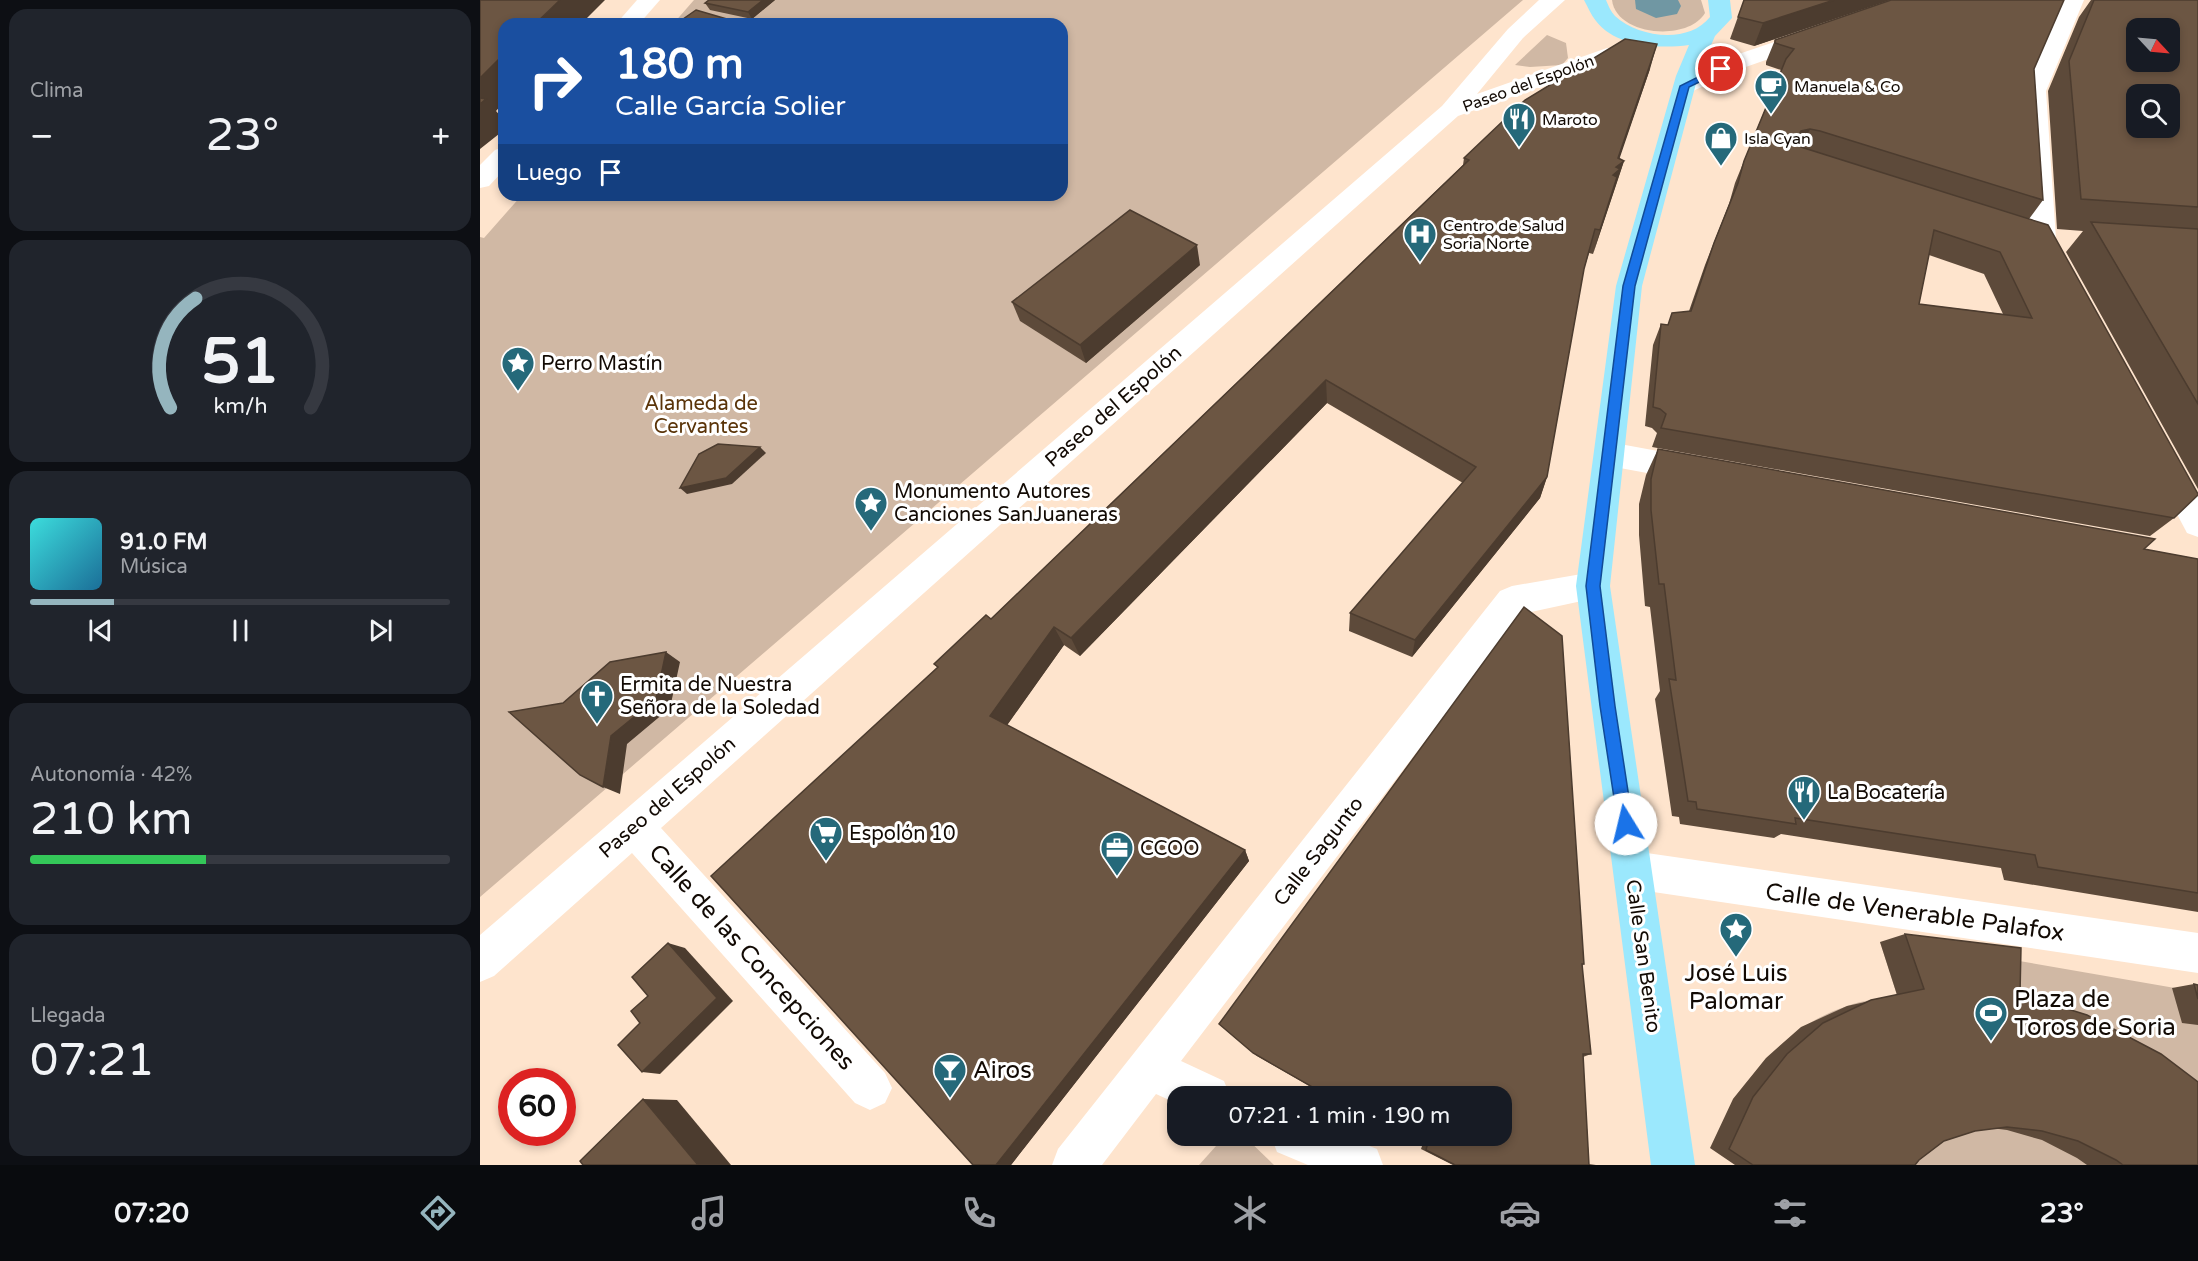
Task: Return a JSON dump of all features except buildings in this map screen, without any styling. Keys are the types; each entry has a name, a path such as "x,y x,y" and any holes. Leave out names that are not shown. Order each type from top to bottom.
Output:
{"main road":[{"path":"1595,0 1598,12 1610,25 1629,34 1653,40 1681,41 1705,34"},
{"name":"Calle San Benito","path":"1673,1165 1593,586 1629,286 1686,81 1705,34 1719,24 1722,8 1719,0"},
{"path":"1653,40 1686,81"}],"street":[{"path":"632,18 649,0"},
{"path":"2071,290 2044,237 2034,90 2073,0"},
{"name":"Paseo del Espolón","path":"480,962 1450,111 1520,26 1549,1"},
{"path":"1686,81 1830,30"},
{"name":"Paseo del Espolón","path":"1450,111 1607,56"},
{"path":"480,180 498,161"},
{"path":"2154,443 2198,524"},
{"path":"1609,454 1729,476"},
{"name":"Calle Sagunto","path":"1074,1165 1512,601 1593,586"},
{"name":"Calle de las Concepciones","path":"633,826 870,1088"},
{"name":"Calle de Venerable Palafox","path":"1633,870 2198,953"},
{"path":"1149,1069 1187,1086"},
{"path":"1316,1146 1361,1165"}],"green space":[{"name":"Alameda de Cervantes","path":"694,0 1523,0 480,897 480,237 484,238 517,201 1068,201 1068,18 678,18"},
{"path":"1612,0 1701,0 1705,13 1696,22 1684,28 1654,31 1639,28 1626,21 1616,12"},
{"path":"1547,35 1566,43 1568,58 1562,65 1530,67 1515,65"},
{"name":"Plaza de Toros de Soria","path":"1880,942 1990,956 2198,992 2198,1165 1735,1165 1733,1099 1770,1056 1797,1032 1829,1013 1859,1002 1897,995"},
{"path":"1216,1146 1254,1146 1274,1165 1199,1165"}],"water":[{"path":"1635,0 1678,0 1681,6 1677,14 1656,18 1636,9"}],"place":[{"name":"Manuela & Co","path":"1771,115"},
{"name":"Maroto","path":"1519,148"},
{"name":"Isla Cyan","path":"1721,167"},
{"name":"Centro de Salud Soria Norte","path":"1420,263"},
{"name":"Perro Mastín","path":"518,392"},
{"name":"Monumento Autores Canciones SanJuaneras","path":"871,532"},
{"name":"Ermita de Nuestra Señora de la Soledad","path":"597,725"},
{"name":"La Bocatería","path":"1804,821"},
{"name":"Espolón 10","path":"826,862"},
{"name":"CCOO","path":"1117,877"},
{"name":"José Luis Palomar","path":"1736,958"},
{"name":"Plaza de Toros de Soria","path":"1991,1042"},
{"name":"Airos","path":"950,1099"}],"route":[{"path":"1626,824 1593,586 1629,286 1685,86 1721,69"}]}
